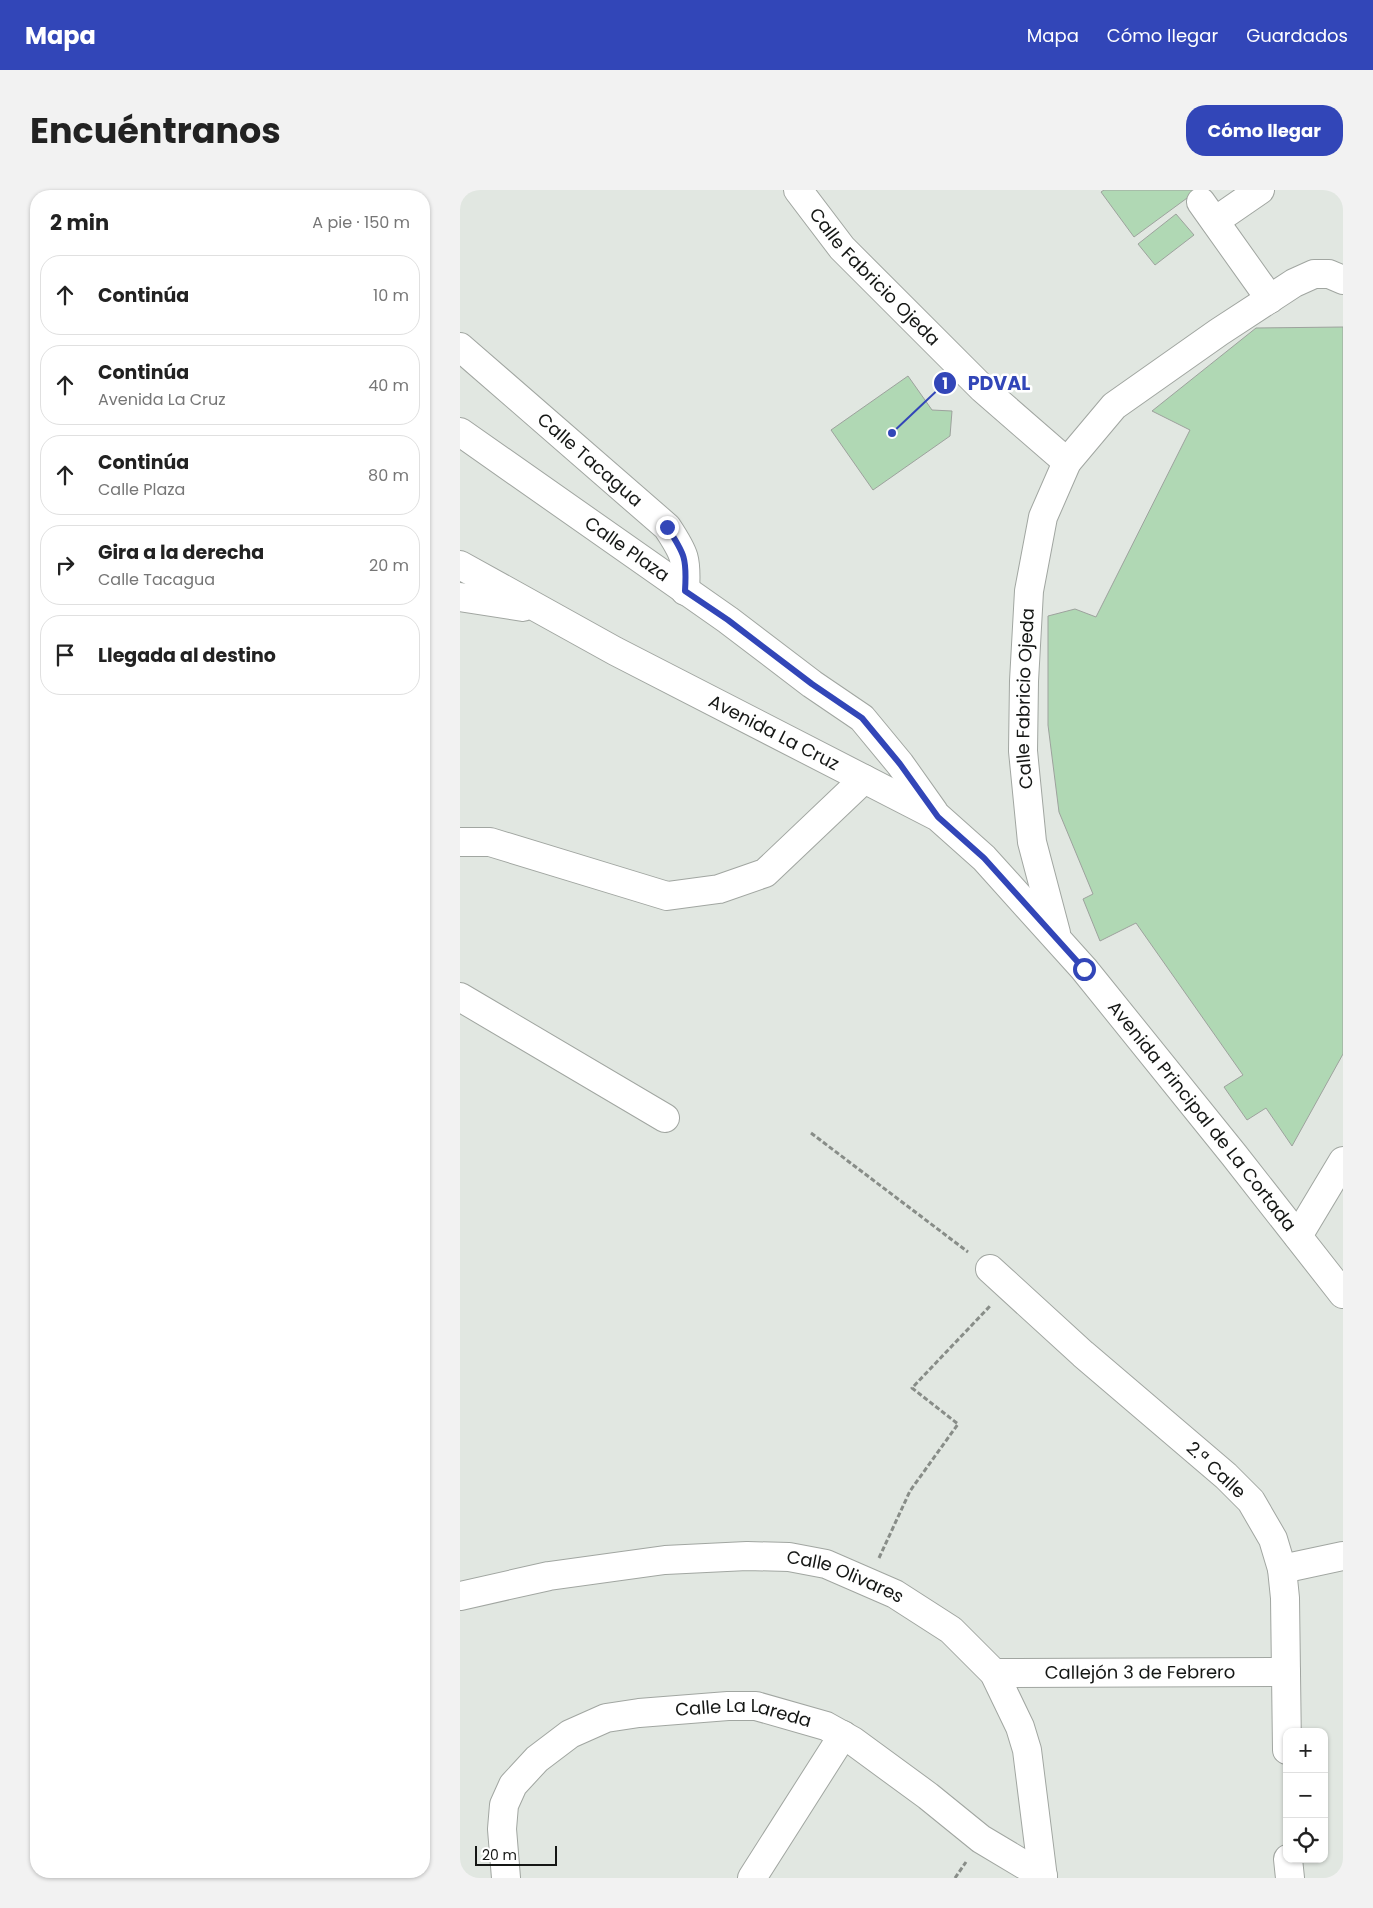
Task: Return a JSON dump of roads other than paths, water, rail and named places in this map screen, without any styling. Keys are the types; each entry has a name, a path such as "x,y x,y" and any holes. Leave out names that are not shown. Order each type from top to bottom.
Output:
{"street":[{"name":"Calle Fabricio Ojeda","path":"798,190 842,248 983,389 1067,462"},
{"path":"1260,190 1208,212 1270,298"},
{"name":"Calle Fabricio Ojeda","path":"1058,940 1032,842 1024,751 1024,681 1029,591 1043,517 1067,462 1114,406 1218,332 1294,283 1314,274 1329,274 1343,280"},
{"name":"Calle Tacagua","path":"460,347 667,527 680,547 687,564 685,591"},
{"name":"Calle Plaza","path":"460,432 728,620 812,684 862,718 900,764 938,817"},
{"name":"Avenida La Cruz","path":"460,566 615,651 938,817 984,858 1058,940"},
{"path":"460,597 541,610"},
{"path":"460,842 490,842 667,896 719,889 765,873 864,779"},
{"name":"Avenida Principal de La Cortada","path":"1058,940 1191,1100 1343,1294"},
{"path":"460,997 665,1118"},
{"path":"1298,1236 1343,1161"},
{"name":"2.ª Calle","path":"999,1278 1083,1354 1226,1476 1251,1502 1273,1539 1282,1569 1285,1598 1287,1728"},
{"name":"Calle Olivares","path":"460,1596 549,1576 665,1560 748,1556 789,1557 826,1564 895,1594 951,1630 994,1673 1020,1727 1027,1750 1043,1877"},
{"path":"1282,1569 1343,1556"},
{"name":"Callejón 3 de Febrero","path":"994,1673 1286,1672"},
{"name":"Calle La Lareda","path":"506,1878 502,1829 504,1805 513,1785 537,1759 570,1734 606,1718 649,1712 756,1706 826,1726 843,1735 928,1796 981,1839 1043,1877"},
{"path":"752,1878 843,1735"},
{"path":"1288,1863 1290,1878"}],"place":[{"name":"PDVAL","path":"892,433"}]}
